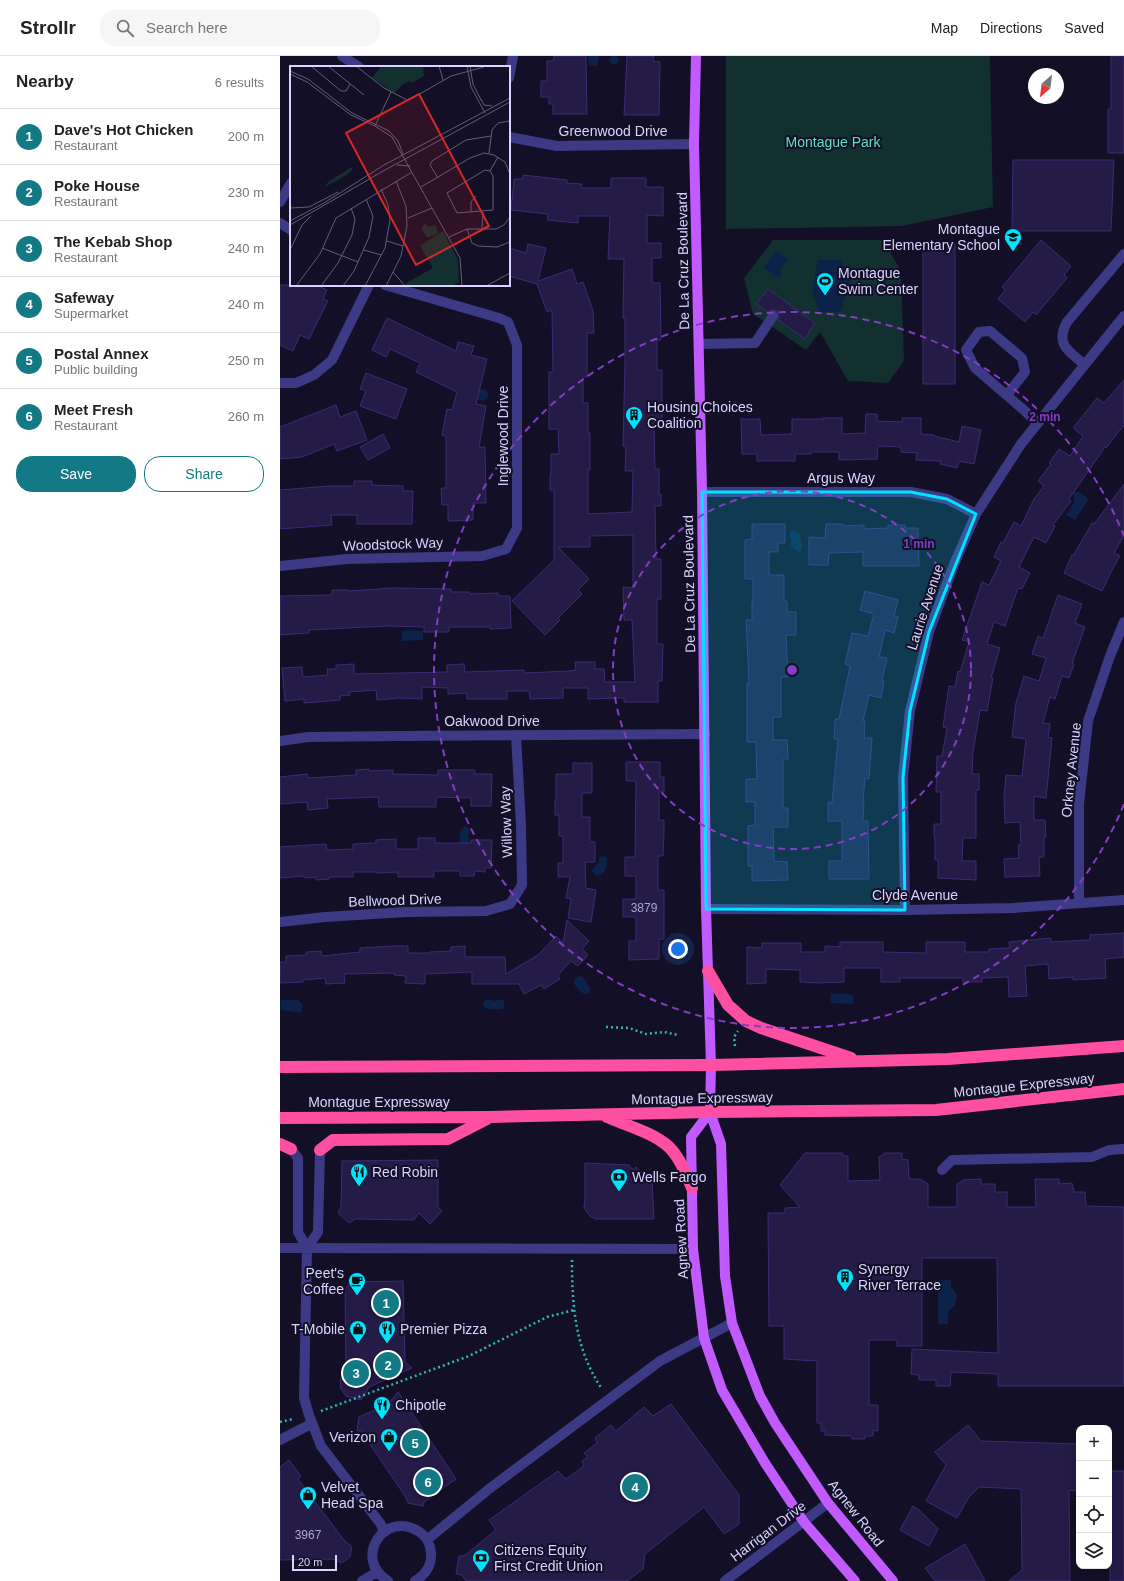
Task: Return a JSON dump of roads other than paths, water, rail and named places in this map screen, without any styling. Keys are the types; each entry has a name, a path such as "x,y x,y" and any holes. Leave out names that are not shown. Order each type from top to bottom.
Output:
{"highway":[{"path":"708,971 728,1005 746,1021 761,1028 860,1061"},
{"name":"Montague Expressway","path":"280,1066 711,1065 948,1060 1124,1046"},
{"name":"Montague Expressway","path":"280,1118 489,1117 710,1112 936,1110 1124,1089"},
{"path":"602,1115 644,1131 669,1147 682,1164 692,1188"},
{"path":"320,1150 333,1140 448,1138 489,1117"}],"main road":[{"name":"De La Cruz Boulevard","path":"696,56 694,144 702,492 706,909 711,1065 710,1112"},
{"name":"Agnew Road","path":"710,1112 691,1137 693,1249 704,1338 722,1390 766,1463 804,1522 855,1581"},
{"name":"Agnew Road","path":"710,1112 721,1144 725,1276 732,1323 760,1396 775,1423 828,1503 893,1581"}],"street":[{"path":"342,56 357,66"},
{"path":"510,72 513,56"},
{"name":"Greenwood Drive","path":"510,136 557,146 694,144"},
{"path":"280,202 290,185"},
{"path":"280,223 290,229"},
{"path":"1084,364 1067,349 1061,338 1062,333 1067,322 1124,254"},
{"path":"280,383 296,383 314,375 332,360 369,286"},
{"name":"Inglewood Drive","path":"388,286 499,318 508,322 517,345 517,528 506,549"},
{"path":"699,344 755,343 773,316"},
{"name":"Laurie Avenue","path":"905,910 903,777 910,711 929,632 954,562 976,514 1021,444 1124,316"},
{"path":"1007,395 1024,372 1022,358 990,331 979,332 966,350 975,368 1037,423"},
{"name":"Argus Way","path":"702,492 912,492 946,499 976,514"},
{"name":"Woodstock Way","path":"280,566 347,559 482,556 506,549"},
{"name":"Orkney Avenue","path":"1079,903 1079,804 1088,721 1110,656 1124,622"},
{"name":"Oakwood Drive","path":"280,740 316,737 705,734"},
{"name":"Willow Way","path":"510,904 522,885 521,825 516,735"},
{"name":"Clyde Avenue","path":"706,909 905,910 1013,908 1124,900"},
{"name":"Bellwood Drive","path":"280,922 325,917 406,912 486,911 510,904"},
{"path":"285,1147 298,1158 298,1232 307,1248 304,1398 310,1420 321,1446 380,1523 384,1532"},
{"path":"942,1170 952,1160 1092,1157 1109,1150 1124,1149"},
{"path":"307,1248 318,1232 320,1150"},
{"path":"280,1248 693,1249"},
{"path":"428,1539 489,1489 660,1361 732,1323"},
{"path":"280,1440 310,1420"},
{"name":"Harrigan Drive","path":"725,1581 828,1503"},
{"path":"388,1581 377,1572 373,1563 372,1553 377,1540 384,1532 391,1527 401,1525 411,1527 428,1539 431,1558 428,1568 420,1580"},
{"path":"362,1581 377,1572"}],"water":[{"path":"614,55 619,60 614,65 609,60"},
{"path":"588,56 599,56 597,66 589,65"},
{"path":"776,251 788,259 779,270 782,272 779,278 764,268"},
{"path":"818,260 841,260 851,280 840,312 820,312 812,291"},
{"path":"484,389 488,393 487,399 482,401 474,398 478,390"},
{"path":"1079,492 1089,499 1075,520 1066,515 1074,501 1073,493"},
{"path":"793,530 801,535 802,545 800,553 791,547 789,533"},
{"path":"402,631 423,631 423,640 402,641"},
{"path":"465,826 470,829 468,837 470,843 460,845 460,831"},
{"path":"604,856 607,858 605,870 602,874 596,876 592,871 599,862 599,857"},
{"path":"578,976 583,977 591,989 588,994 582,993 574,984 575,978"},
{"path":"842,993 853,995 853,1004 831,1003 831,994"},
{"path":"489,999 494,1001 500,999 504,1001 504,1008 489,1010 484,1007 483,1003 485,1000"},
{"path":"281,1000 298,1000 303,1005 301,1013 281,1010"},
{"path":"938,1280 951,1280 951,1287 957,1295 955,1305 948,1312 948,1324 938,1324"}],"place":[{"name":"Montague Elementary School","path":"1013,252"},
{"name":"Montague Swim Center","path":"825,296"},
{"name":"Housing Choices Coalition","path":"634,430"},
{"name":"Red Robin","path":"359,1187"},
{"name":"Wells Fargo","path":"619,1192"},
{"name":"Synergy River Terrace","path":"845,1292"},
{"name":"Peet's Coffee","path":"357,1296"},
{"name":"Dave's Hot Chicken","path":"386,1303"},
{"name":"T-Mobile","path":"358,1344"},
{"name":"Premier Pizza","path":"387,1344"},
{"name":"Poke House","path":"388,1365"},
{"name":"The Kebab Shop","path":"356,1373"},
{"name":"Chipotle","path":"382,1420"},
{"name":"Postal Annex","path":"415,1443"},
{"name":"Verizon","path":"389,1452"},
{"name":"Meet Fresh","path":"428,1482"},
{"name":"Safeway","path":"635,1487"},
{"name":"Velvet Head Spa","path":"308,1510"},
{"name":"Citizens Equity First Credit Union","path":"481,1573"}],"park label":[{"name":"Montague Park","path":"833,142"}]}
